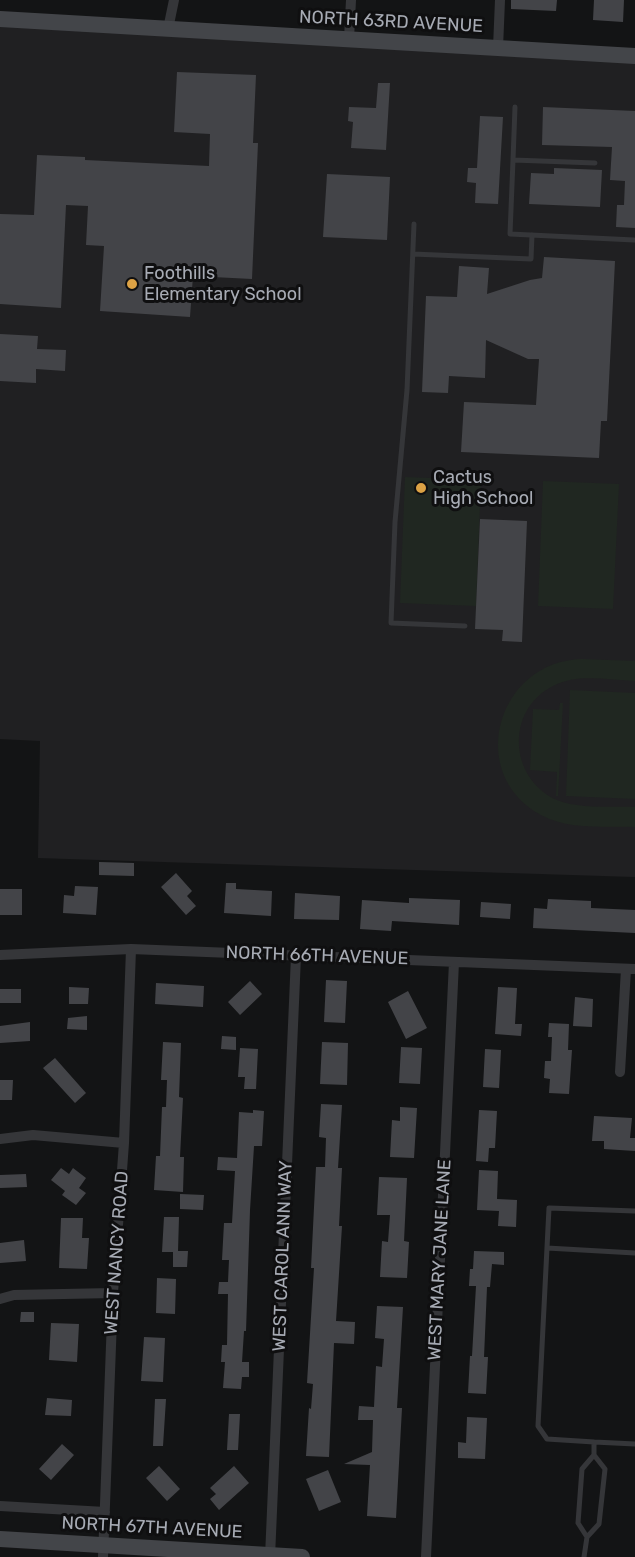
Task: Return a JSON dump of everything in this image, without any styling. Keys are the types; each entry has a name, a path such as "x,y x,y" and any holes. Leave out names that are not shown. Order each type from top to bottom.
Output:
{"street":[{"path":"168,29 174,0"},
{"path":"350,39 351,0"},
{"path":"498,48 500,0"},
{"name":"NORTH 63RD AVENUE","path":"0,19 635,56"},
{"name":"NORTH 66TH AVENUE","path":"0,955 131,949 630,969"},
{"name":"WEST NANCY ROAD","path":"103,1551 113,1293 124,1143 131,949"},
{"name":"WEST CAROL ANN WAY","path":"270,1556 296,956"},
{"name":"WEST MARY JANE LANE","path":"426,1557 454,962"},
{"path":"620,1072 630,969"},
{"path":"0,1139 33,1135 124,1143"},
{"path":"0,1299 14,1295 113,1293"},
{"name":"NORTH 67TH AVENUE","path":"0,1506 105,1512"},
{"name":"NORTH 67TH AVENUE","path":"0,1539 103,1551 302,1557"}],"lane":[{"path":"515,106 510,234 634,240"},
{"path":"513,160 596,163"},
{"path":"414,224 407,390 395,522 391,623 465,626"},
{"path":"413,254 531,260 532,235"},
{"path":"635,1211 549,1209 538,1426 547,1439 635,1444"},
{"path":"547,1248 635,1253"},
{"path":"584,1557 587,1537 600,1524 605,1469 594,1455 594,1442"},
{"path":"587,1537 578,1523 582,1469 594,1455"}],"shaded area":[{"name":"Cactus High School","path":"0,19 635,56 635,877 38,858 40,741 0,739"},
{"path":"405,477 481,480 476,606 400,603"},
{"path":"543,481 619,484 613,609 538,606"},
{"path":"582,659 635,661 635,681 583,678 562,682 537,697 527,711 521,727 519,744 522,761 529,777 541,790 557,800 585,806 635,807 635,827 574,825 552,820 541,815 517,797 503,774 498,748 501,722 512,698 529,678 553,665"},
{"path":"570,690 635,693 635,799 566,796"},
{"path":"560,703 563,703 558,796 556,796 557,772 530,770 533,709 559,710"}],"building":[{"path":"511,0 557,0 556,11 511,9"},
{"path":"594,0 624,0 623,22 593,20"},
{"path":"177,72 256,75 253,143 258,143 252,279 193,276 190,317 100,311 104,246 86,245 88,206 66,205 61,308 0,304 0,214 34,215 37,155 85,157 85,160 209,166 210,134 174,132"},
{"path":"378,83 390,83 386,150 351,148 353,122 348,121 349,107 376,108"},
{"path":"543,107 635,111 635,228 616,227 617,205 624,205 625,181 610,180 612,147 542,145"},
{"path":"480,116 503,117 498,204 475,203 476,183 467,182 468,168 477,168"},
{"path":"554,168 602,170 600,207 529,204 531,173 554,174"},
{"path":"327,174 390,177 387,240 323,237"},
{"path":"544,257 615,261 607,421 601,421 599,458 461,452 464,402 536,405 539,359 528,359 486,340 485,378 449,376 448,393 422,392 426,296 457,297 459,266 489,268 487,294 542,278"},
{"path":"0,334 38,336 37,349 66,350 65,371 36,369 36,383 0,381"},
{"path":"480,519 527,521 522,642 502,641 503,630 475,629"},
{"path":"99,862 134,863 134,876 99,875"},
{"path":"176,873 192,891 187,896 196,906 186,915 161,887"},
{"path":"226,883 236,883 236,889 272,891 271,916 224,913"},
{"path":"75,886 98,887 96,915 63,913 64,895 74,896"},
{"path":"0,889 22,889 22,915 0,915"},
{"path":"295,893 340,896 339,920 294,919"},
{"path":"409,898 460,900 459,925 392,921 391,931 360,929 362,900 409,903"},
{"path":"548,899 591,901 591,908 635,910 635,933 533,928 534,908 547,909"},
{"path":"481,902 511,904 510,919 480,917"},
{"path":"326,980 347,981 345,1023 324,1022"},
{"path":"250,981 262,994 240,1015 228,1002"},
{"path":"156,983 204,986 203,1007 155,1004"},
{"path":"69,987 89,988 88,1004 69,1004"},
{"path":"498,987 517,988 515,1024 522,1024 521,1036 495,1034"},
{"path":"0,989 21,989 21,1003 0,1003"},
{"path":"408,991 427,1028 406,1039 388,1002"},
{"path":"575,997 593,999 592,1027 573,1026"},
{"path":"87,1016 87,1030 67,1029 68,1018"},
{"path":"30,1022 30,1041 0,1043 0,1026"},
{"path":"549,1023 569,1024 568,1050 572,1050 569,1094 549,1093 550,1079 544,1078 545,1061 551,1061 552,1037 548,1037"},
{"path":"222,1036 236,1037 236,1050 221,1049"},
{"path":"163,1042 181,1043 179,1097 183,1098 180,1157 184,1157 183,1192 154,1190 156,1156 160,1156 162,1107 166,1107 167,1080 161,1080"},
{"path":"322,1042 348,1043 347,1085 320,1084"},
{"path":"401,1047 422,1048 420,1084 399,1083"},
{"path":"240,1048 258,1049 256,1089 244,1089 245,1077 238,1077"},
{"path":"485,1049 501,1050 499,1088 483,1087"},
{"path":"55,1058 86,1093 75,1103 43,1068"},
{"path":"0,1080 13,1080 12,1100 0,1100"},
{"path":"321,1104 342,1105 338,1168 342,1168 339,1226 342,1226 336,1321 355,1322 354,1344 334,1343 329,1457 306,1456 313,1384 307,1383 314,1268 311,1268 316,1167 325,1167 326,1138 319,1137"},
{"path":"400,1107 417,1108 414,1158 390,1157 392,1120 400,1121"},
{"path":"253,1110 264,1111 262,1146 254,1146 250,1210 246,1331 244,1331 242,1362 249,1362 249,1377 242,1377 241,1389 223,1388 225,1362 221,1362 222,1345 227,1345 228,1294 218,1294 219,1282 228,1282 229,1260 222,1260 224,1223 232,1223 235,1171 217,1170 218,1157 237,1158 239,1112 253,1113"},
{"path":"479,1110 497,1111 495,1148 489,1148 488,1162 476,1161"},
{"path":"594,1116 632,1118 630,1138 635,1138 635,1151 604,1149 604,1141 592,1141"},
{"path":"61,1168 69,1174 73,1168 86,1178 79,1188 86,1193 76,1205 62,1195 65,1191 51,1180"},
{"path":"479,1170 498,1171 497,1199 517,1200 516,1227 498,1226 499,1211 477,1210"},
{"path":"26,1174 27,1187 0,1188 0,1175"},
{"path":"379,1177 407,1178 404,1241 409,1242 407,1278 380,1277 382,1241 388,1242 390,1215 377,1215"},
{"path":"180,1194 204,1195 203,1210 180,1209"},
{"path":"164,1217 179,1217 178,1251 188,1251 187,1267 173,1267 173,1252 162,1252"},
{"path":"61,1218 83,1218 82,1238 89,1238 87,1269 59,1268"},
{"path":"24,1240 26,1261 0,1263 0,1243"},
{"path":"474,1251 504,1252 504,1265 492,1264 490,1287 487,1287 484,1357 488,1357 486,1394 468,1393 476,1286 469,1286"},
{"path":"157,1278 176,1279 175,1314 156,1313"},
{"path":"377,1306 403,1307 397,1408 402,1408 396,1518 367,1516 370,1465 344,1464 372,1452 373,1420 358,1420 359,1406 374,1407 376,1366 382,1367 384,1339 375,1338"},
{"path":"21,1312 34,1312 34,1322 20,1322"},
{"path":"51,1323 79,1324 77,1362 49,1360"},
{"path":"144,1337 165,1338 163,1382 141,1381"},
{"path":"47,1398 72,1400 71,1416 45,1415"},
{"path":"155,1399 166,1399 163,1446 153,1446"},
{"path":"229,1414 240,1414 238,1450 227,1450"},
{"path":"467,1417 487,1418 485,1459 458,1458 458,1442 466,1443"},
{"path":"62,1444 74,1455 51,1480 39,1469"},
{"path":"159,1466 180,1489 167,1501 146,1478"},
{"path":"234,1466 249,1483 219,1510 210,1499 216,1494 210,1488"},
{"path":"328,1470 341,1502 319,1511 306,1479"}],"place":[{"name":"Foothills Elementary School","path":"132,284"},
{"name":"Cactus High School","path":"421,488"}]}
